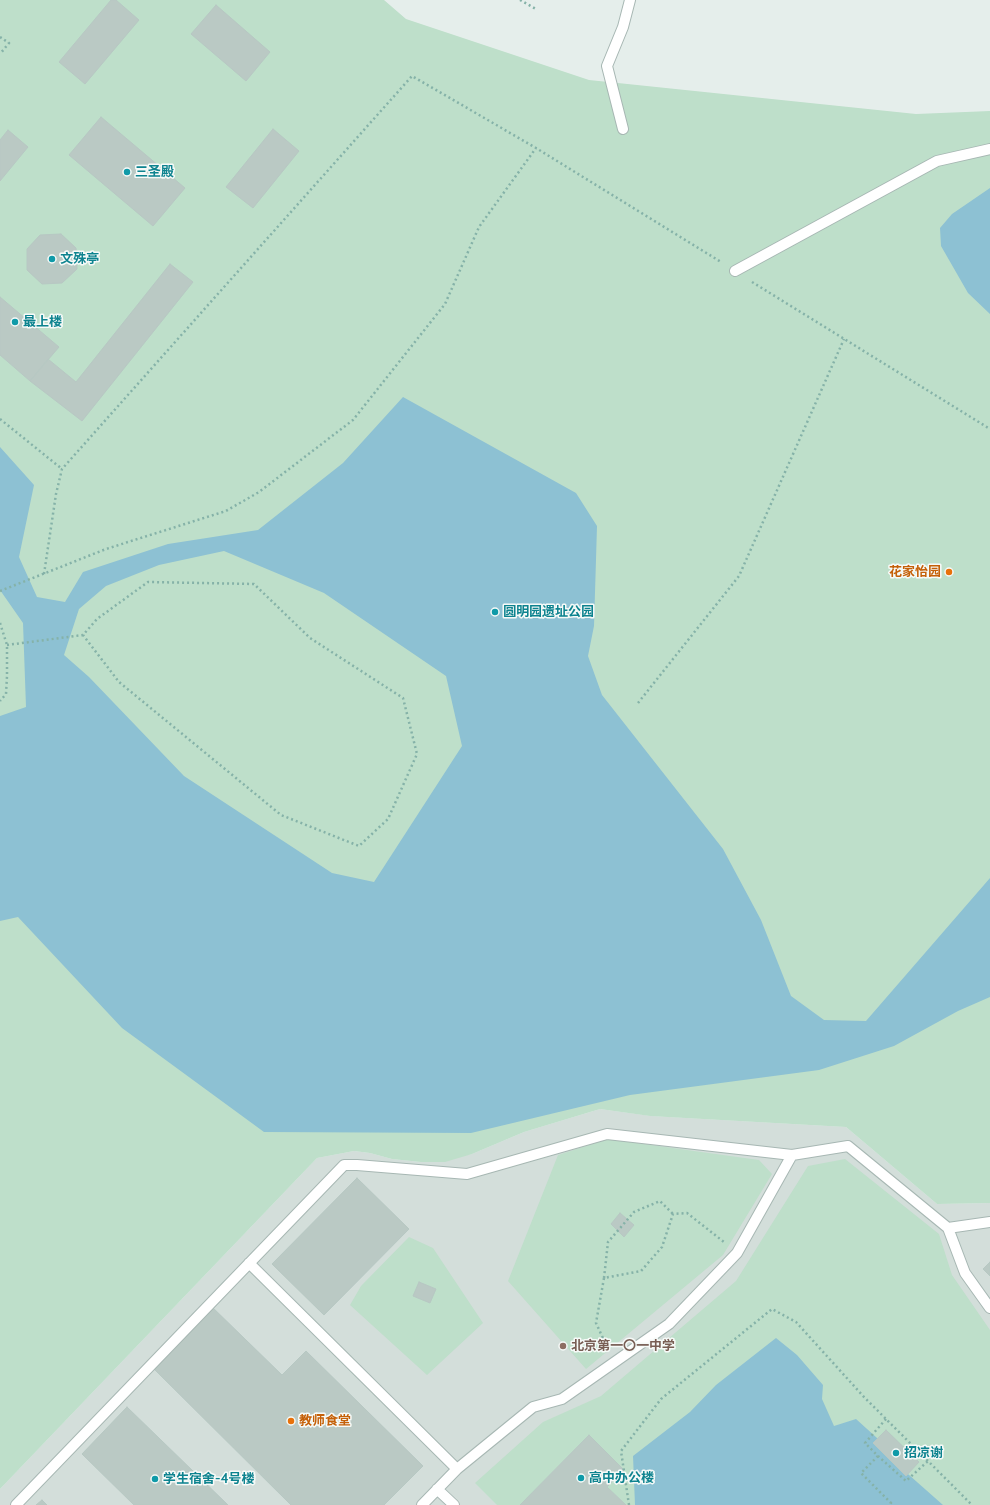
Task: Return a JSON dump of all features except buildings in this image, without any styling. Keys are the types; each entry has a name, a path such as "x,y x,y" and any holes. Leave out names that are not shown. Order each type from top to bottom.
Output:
{"lane":[{"path":"623,129 607,66 623,27 630,0"},
{"path":"735,271 937,161 990,149"},
{"path":"16,1505 344,1165 467,1174 607,1134 792,1155 848,1146 948,1228 965,1273 990,1308"},
{"path":"422,1505 457,1469 533,1406 562,1399 669,1324 737,1253 792,1155"},
{"path":"948,1228 990,1222"},
{"path":"249,1263 457,1469"},
{"path":"437,1489 454,1505"}],"path":[{"path":"520,0 536,8"},
{"path":"0,37 10,43 0,54"},
{"path":"44,574 56,494 62,469 412,76 536,148 990,429"},
{"path":"0,590 106,549 226,511 259,492 353,420 445,304 479,227 536,148"},
{"path":"638,703 739,576 844,339"},
{"path":"0,419 62,469"},
{"path":"7,645 83,635 97,619 148,582 254,584 310,638 403,698 417,754 388,819 359,846 281,815 119,682 83,635"},
{"path":"0,623 7,645 6,694 0,701"},
{"path":"613,1362 596,1323 604,1278 608,1242 634,1212 660,1202 673,1214 687,1213 737,1253"},
{"path":"604,1278 640,1271 662,1247 673,1214"},
{"path":"629,1505 621,1451 660,1399 772,1309 796,1322 886,1419 972,1505"},
{"path":"886,1419 865,1443 906,1481 928,1461"},
{"path":"878,1456 861,1473 891,1503 889,1505"}],"shaded area":[{"name":"北京第一〇一中学","path":"600,1109 651,1116 846,1127 937,1204 990,1203 990,1505 0,1505 0,1489 317,1158 354,1151 370,1153 392,1159 421,1162 472,1154 524,1132"}],"green space":[{"name":"圆明园遗址公园","path":"0,0 384,0 406,19 589,80 916,114 990,111 990,1203 937,1204 846,1127 650,1116 600,1109 524,1132 472,1154 445,1162 421,1162 392,1159 370,1153 354,1151 317,1158 0,1489"},
{"path":"608,1139 759,1160 772,1174 723,1255 586,1369 508,1281 558,1155"},
{"path":"845,1159 939,1234 952,1275 990,1330 990,1505 626,1505 607,1487 589,1435 520,1505 497,1505 475,1483 543,1422 601,1396 736,1281 808,1166"},
{"path":"409,1237 433,1248 483,1323 427,1375 350,1305 361,1286"}],"water":[{"path":"990,188 990,314 968,293 941,246 940,228 952,214"},
{"path":"403,397 576,493 597,526 594,626 588,656 602,695 723,849 761,920 791,996 824,1020 866,1021 990,878 990,997 958,1011 894,1046 819,1070 630,1095 471,1133 264,1132 122,1028 18,917 0,921 0,716 26,707 23,623 0,590 0,447 34,485 19,557 37,597 65,602 83,572 168,544 258,530 343,463","holes":["224,551 324,593 446,676 462,746 374,882 332,873 184,776 89,677 64,655 79,609 106,586 159,565"]},
{"path":"776,1338 797,1355 823,1385 822,1399 834,1426 856,1419 877,1438 900,1467 943,1505 635,1505 633,1456 690,1412 716,1385"}],"place":[{"name":"三圣殿","path":"127,172"},
{"name":"文殊亭","path":"52,259"},
{"name":"最上楼","path":"15,322"},
{"name":"花家怡园","path":"949,572"},
{"name":"圆明园遗址公园","path":"495,612"},
{"name":"北京第一〇一中学","path":"563,1346"},
{"name":"教师食堂","path":"291,1421"},
{"name":"招凉谢","path":"896,1453"},
{"name":"高中办公楼","path":"581,1478"},
{"name":"学生宿舍-4号楼","path":"155,1479"}]}
